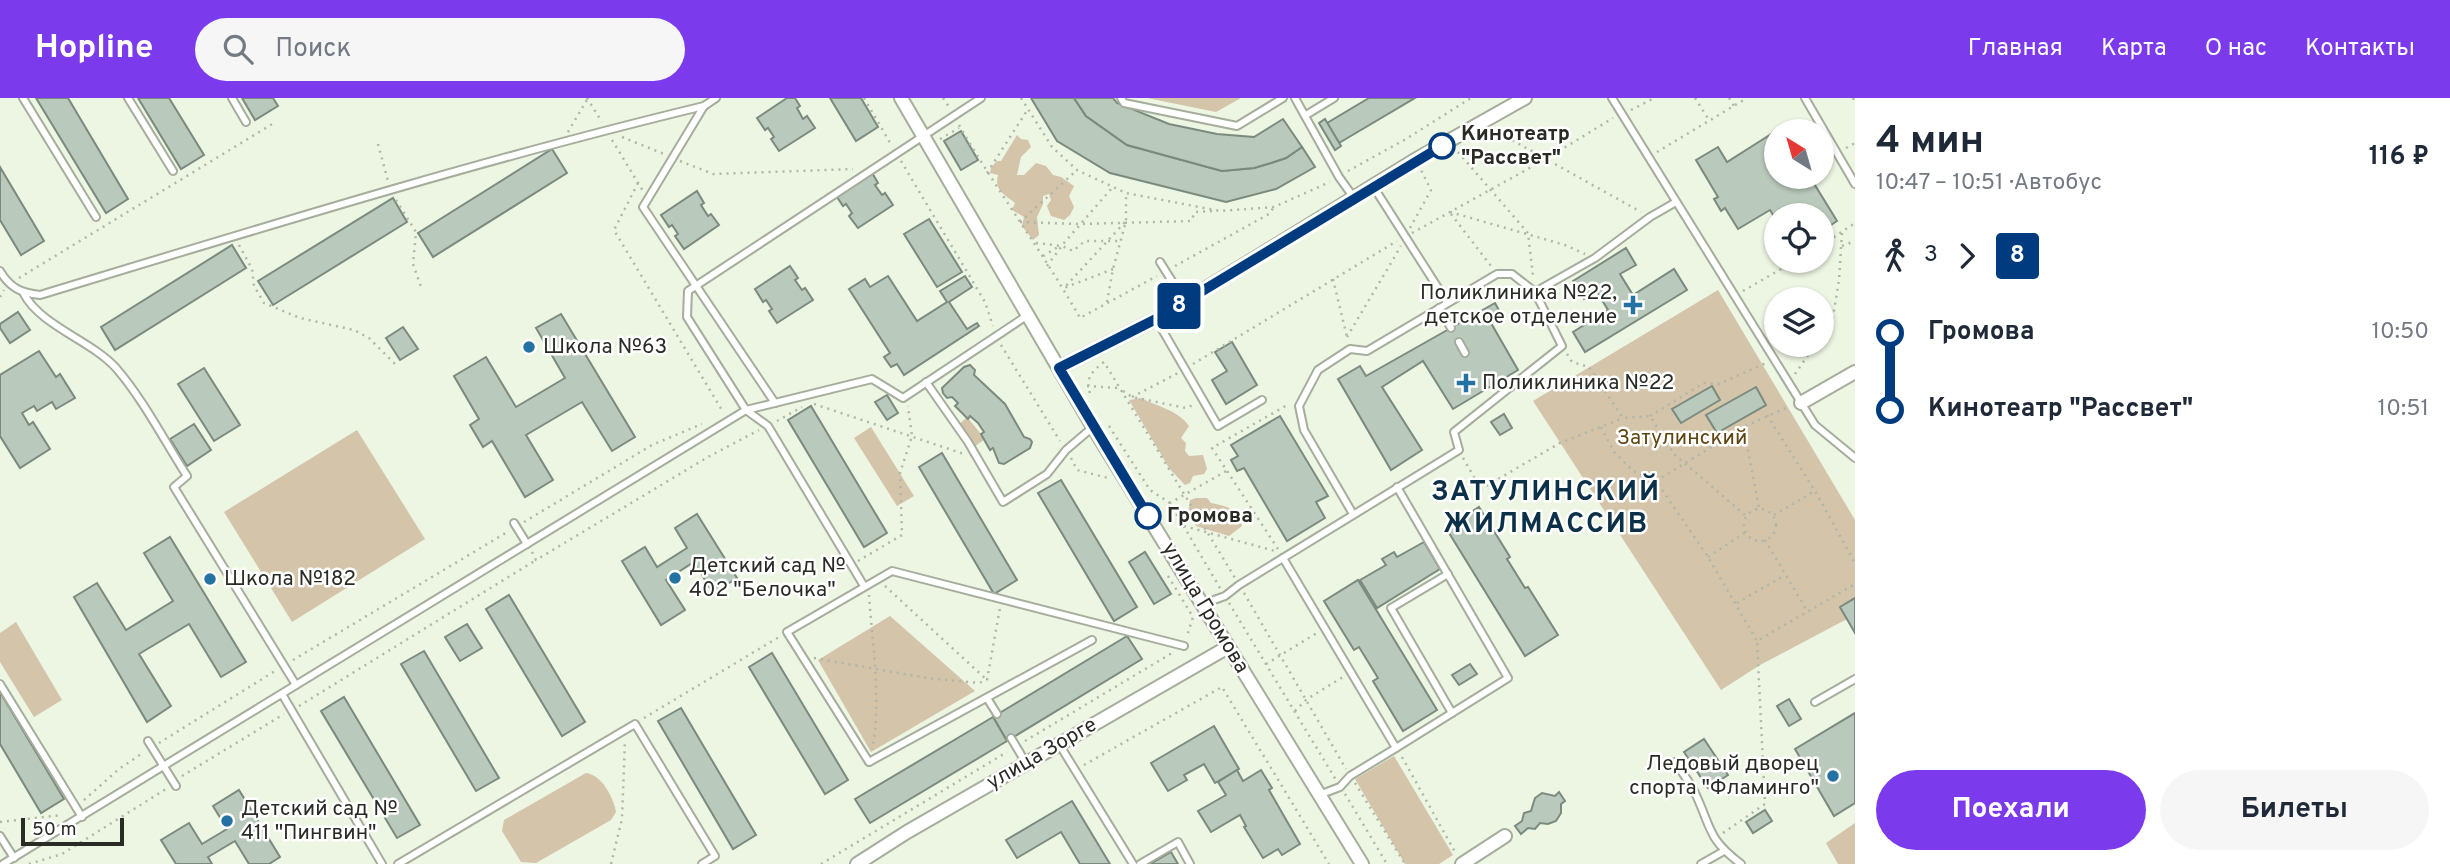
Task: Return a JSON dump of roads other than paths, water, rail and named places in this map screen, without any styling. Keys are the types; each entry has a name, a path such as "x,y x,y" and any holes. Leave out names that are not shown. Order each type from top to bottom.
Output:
{"street":[{"name":"улица Громова","path":"901,98 1093,427 1362,864"},
{"path":"1059,368 1156,319 1373,186 1525,98"},
{"path":"1801,403 1855,372"},
{"name":"улица Зорге","path":"857,864 907,832 1228,647"},
{"path":"1462,864 1505,836"}],"lane":[{"path":"23,98 96,217"},
{"path":"128,98 173,171"},
{"path":"232,98 246,122"},
{"path":"0,271 4,285 24,294 40,295 390,189 704,106 716,98"},
{"path":"866,585 851,565 768,426 746,410 687,317 688,291 981,98"},
{"path":"1121,98 1124,103 1237,126 1283,98"},
{"path":"1295,98 1339,177 1354,198"},
{"path":"1306,115 1334,98"},
{"path":"1612,98 1815,425 1855,458"},
{"path":"1805,98 1855,184"},
{"path":"704,106 643,207 775,403"},
{"path":"1373,186 1447,303"},
{"path":"1535,292 1595,258 1675,202"},
{"path":"1160,262 1185,302"},
{"path":"1203,604 1225,596 1459,450 1454,432 1562,346 1535,292 1512,274 1497,274 1367,351 1350,349 1318,370 1299,406 1304,430 1353,514"},
{"path":"24,294 43,314 115,367 141,403 187,476 174,487 296,685"},
{"path":"1439,308 1451,328"},
{"path":"6,863 527,544 726,418 746,410 872,379 903,398 1028,315"},
{"path":"1156,319 1218,426 1262,400"},
{"path":"1459,342 1465,353"},
{"path":"926,382 1003,502 1047,474 1066,450 1093,427"},
{"path":"1319,794 1340,787 1350,776 1508,678 1397,487"},
{"path":"515,525 527,544"},
{"path":"1283,558 1396,748"},
{"path":"1092,640 869,762 787,632 892,571 1184,646"},
{"path":"1448,574 1391,608 1452,713"},
{"path":"1815,702 1855,678"},
{"path":"0,684 81,815"},
{"path":"282,694 382,864"},
{"path":"986,698 997,714"},
{"path":"398,864 635,724 715,856 702,864"},
{"path":"1011,738 1027,763"},
{"path":"148,741 175,784"},
{"path":"1059,744 1133,864"},
{"path":"1675,762 1696,793 1709,831 1724,851 1741,864"},
{"path":"0,836 14,858"},
{"path":"1140,864 1178,842 1190,864"},
{"path":"1701,864 1724,851"}],"place":[{"name":"Кинотеатр \"Рассвет\"","path":"1442,146"},
{"name":"Поликлиника №22, детское отделение","path":"1633,305"},
{"name":"Школа №63","path":"529,347"},
{"name":"Поликлиника №22","path":"1466,383"},
{"name":"Громова","path":"1148,516"},
{"name":"Детский сад № 402 \"Белочка\"","path":"675,578"},
{"name":"Школа №182","path":"210,579"},
{"name":"Ледовый дворец спорта \"Фламинго\"","path":"1833,776"},
{"name":"Детский сад № 411 \"Пингвин\"","path":"227,821"}],"district":[{"name":"ЗАТУЛИНСКИЙ ЖИЛМАССИВ","path":"1546,509"}],"park label":[{"name":"Затулинский","path":"1682,438"}]}
